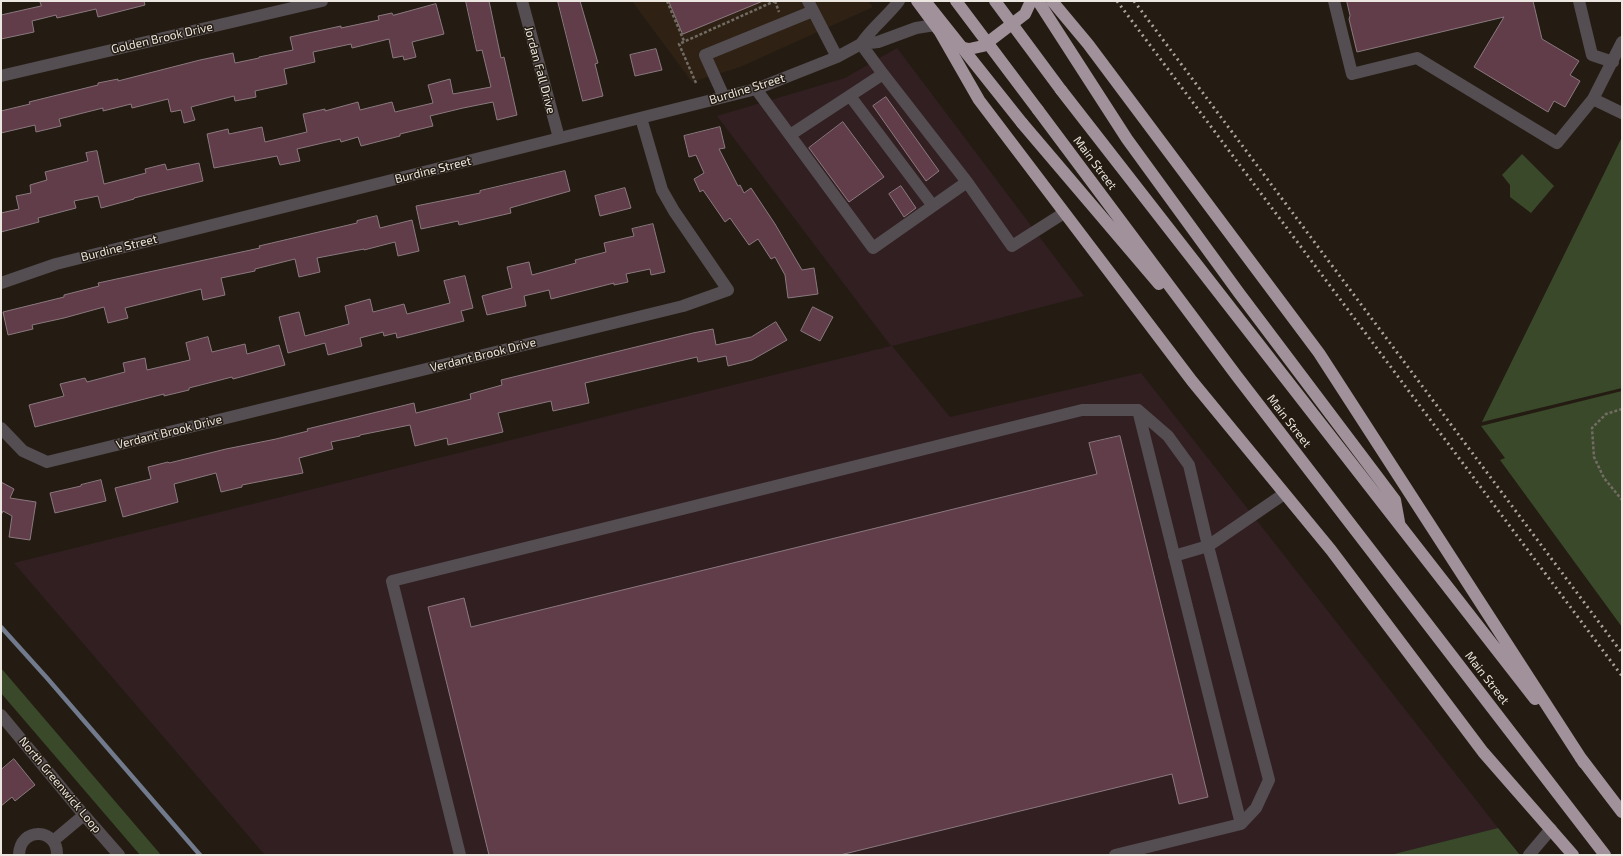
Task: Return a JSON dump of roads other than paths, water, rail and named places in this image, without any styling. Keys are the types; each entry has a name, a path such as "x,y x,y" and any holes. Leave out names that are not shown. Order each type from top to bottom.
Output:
{"highway":[{"path":"917,1 937,28 979,100 1192,381 1331,550 1483,752 1573,855"},
{"path":"925,1 1022,124 1236,375"},
{"name":"Main Street","path":"956,1 1236,375 1605,855"},
{"name":"Main Street","path":"995,1 1061,90 1622,812"},
{"path":"937,28 955,46 969,49 983,46 1025,14 1031,1"},
{"path":"1038,1 1082,72 1132,146 1239,293 1395,500 1400,525"},
{"path":"1052,1 1088,44 1319,353 1584,762"}],"street":[{"name":"Golden Brook Drive","path":"1,76 322,1"},
{"name":"Jordan Fall Drive","path":"522,1 559,138"},
{"name":"Burdine Street","path":"861,44 871,30 885,18 898,1"},
{"path":"1334,1 1352,74 1417,58 1557,143 1593,99 1622,42"},
{"path":"1579,1 1592,54 1613,62"},
{"path":"724,97 705,55 811,6 837,57"},
{"name":"Burdine Street","path":"1,283 56,264 756,89 837,57 861,44 878,42 916,28 937,28"},
{"path":"861,44 967,182 1012,246 1064,213"},
{"path":"790,135 883,74"},
{"path":"756,89 873,248 967,182"},
{"path":"850,96 933,206"},
{"path":"1593,99 1622,113"},
{"name":"Verdant Brook Drive","path":"1,428 23,450 47,462 683,306 728,290 674,211 662,190 641,118"},
{"path":"460,855 392,581 1082,410 1138,410 1168,436 1189,466 1208,546 1269,780 1256,808 1241,824 1114,855"},
{"path":"1138,410 1241,824"},
{"path":"1174,556 1208,546 1284,494"},
{"name":"North Greenwick Loop","path":"1,715 84,815 120,855"},
{"path":"53,840 84,815"},
{"path":"1529,855 1551,829"},
{"path":"19,855 22,843 30,835 42,834 53,840 56,846 57,855"}],"waterway":[{"path":"1,627 200,855"}],"railway":[{"path":"1117,1 1622,676"},
{"path":"1134,1 1622,653"}]}
